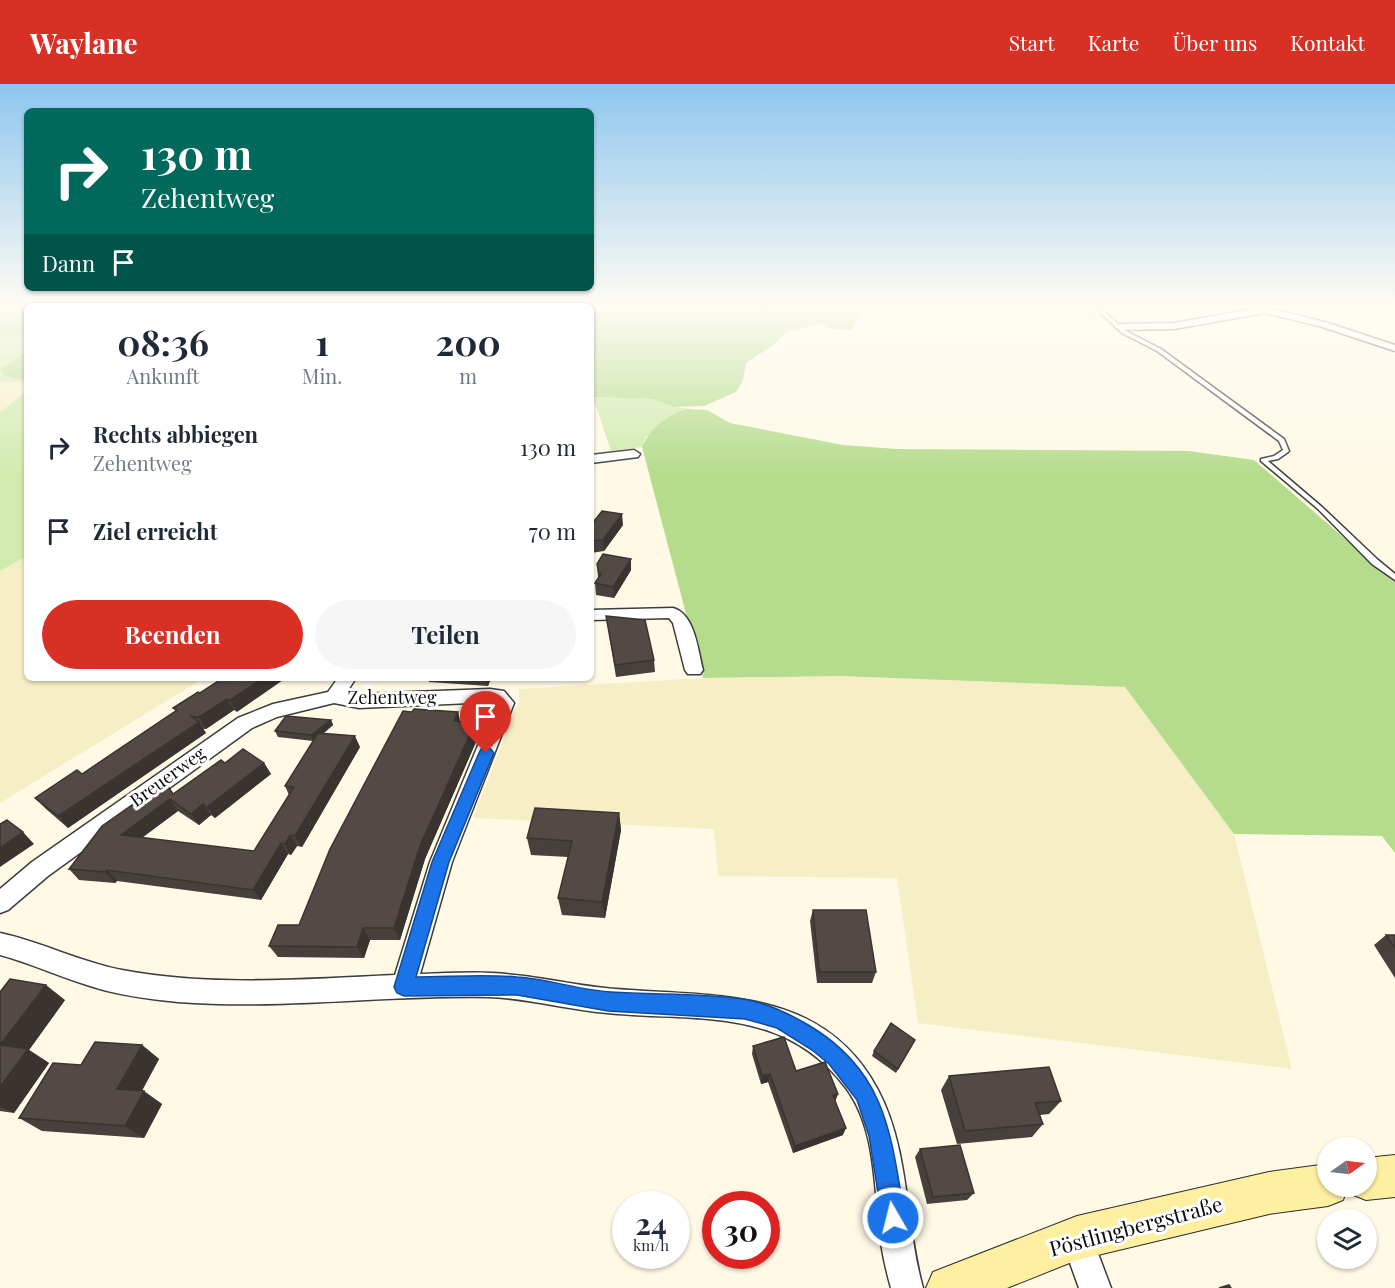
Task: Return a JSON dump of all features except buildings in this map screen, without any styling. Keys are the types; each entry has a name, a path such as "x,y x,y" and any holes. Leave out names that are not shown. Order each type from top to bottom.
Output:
{"main road":[{"path":"1377,1178 1395,1176"},
{"name":"Pöstlingbergstraße","path":"949,1288 1077,1238 1269,1193 1317,1186"}],"street":[{"path":"594,459 634,454"},
{"path":"594,615 673,613 681,621 694,670"},
{"path":"334,697 344,681"},
{"name":"Zehentweg","path":"334,697 359,701 490,695 498,696 505,703 441,862 404,987"},
{"name":"Breuerweg","path":"0,903 40,869 245,723 273,711 334,697"},
{"path":"0,944 24,949 99,976 178,989 256,992 517,986 608,1001 745,1009 781,1020 800,1030 836,1057 866,1094 880,1136 898,1255 907,1288"},
{"path":"1077,1238 1095,1288"}],"lane":[{"path":"1174,360 1282,440 1286,451 1276,458 1263,460 1320,508 1374,562 1395,578"}],"shaded area":[{"path":"0,381 24,383 24,393 0,412"},
{"path":"24,558 24,681 199,681 0,803 0,571"},
{"path":"840,676 1125,687 1234,834 1292,1069 918,1023 897,878 718,876 714,829 473,818 519,700 519,689 703,678"}],"green space":[{"path":"0,360 14,360 0,369"},
{"path":"14,360 24,360 24,380 4,375 0,369"},
{"path":"594,360 750,360 746,363 743,380 736,392 704,406 674,407 652,399 594,397"},
{"path":"0,369 4,375 24,379 24,383 0,381"},
{"path":"24,393 24,558 0,571 0,412"},
{"path":"594,397 652,399 674,407 691,409 686,409 646,437 642,447 611,451"},
{"path":"686,409 707,410 730,423 843,445 897,449 1189,451 1254,460 1395,582 1395,853 1382,836 1234,834 1125,687 840,676 703,678 642,447 649,434 660,424"}],"route":[{"path":"486,753 441,862 404,987 517,986 587,999 745,1009 781,1020 800,1030 836,1057 866,1094 880,1136 893,1218"}]}
